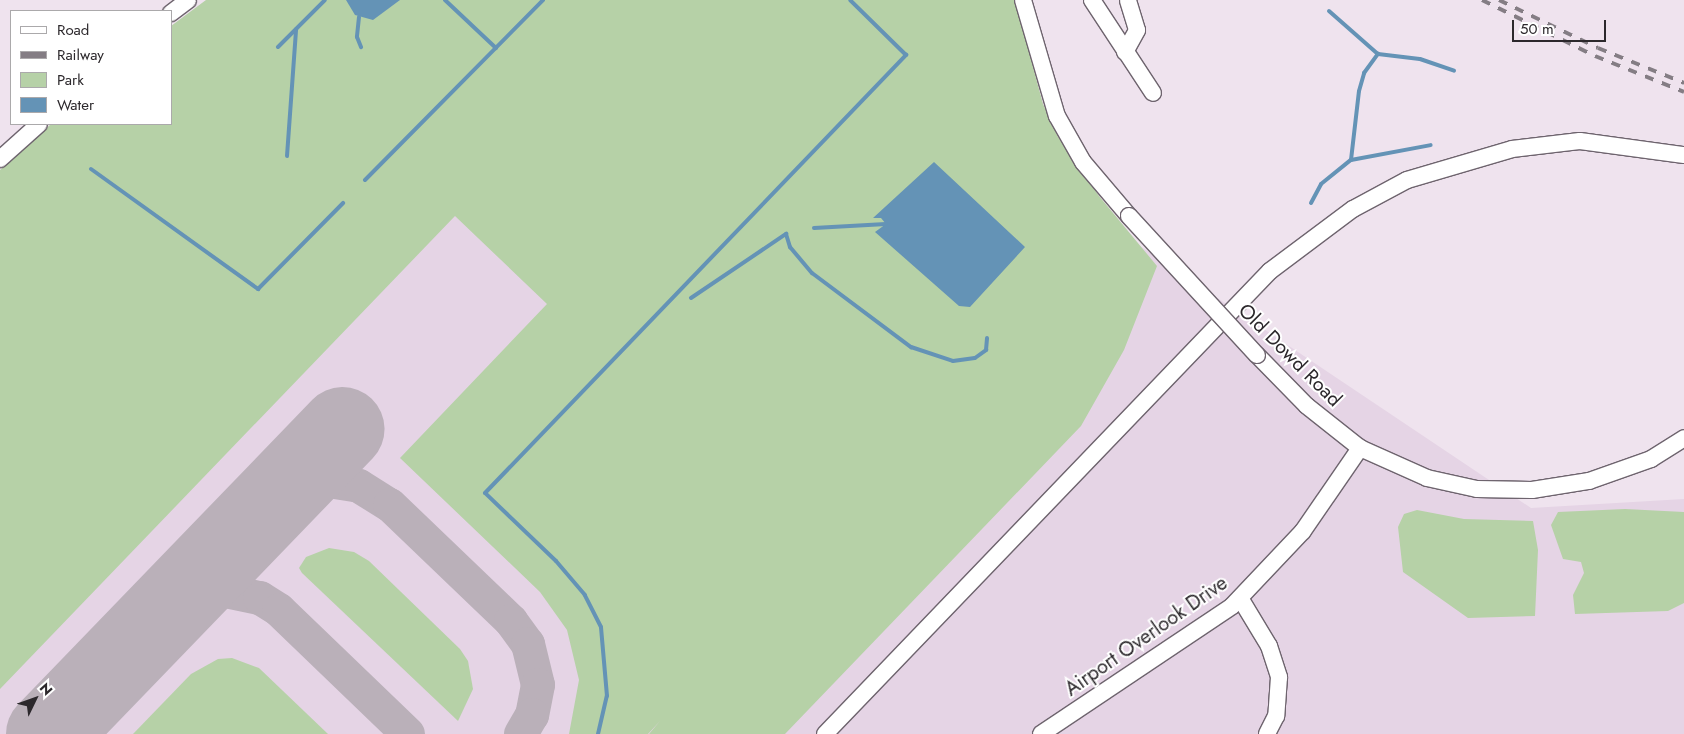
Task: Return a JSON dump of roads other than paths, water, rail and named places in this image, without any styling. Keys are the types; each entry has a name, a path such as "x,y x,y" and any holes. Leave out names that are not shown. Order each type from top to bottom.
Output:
{"street":[{"path":"172,13 188,0"},
{"name":"Old Dowd Road","path":"1023,0 1057,116 1083,162 1129,216 1307,406 1360,448 1427,478 1477,489 1532,490 1589,481 1651,459 1684,438"},
{"path":"1092,0 1153,93"},
{"path":"1125,52 1137,30 1128,0"},
{"path":"0,159 38,125"},
{"path":"825,734 1270,271 1346,214 1408,180 1512,149 1580,142 1684,155"},
{"name":"Airport Overlook Drive","path":"1041,734 1192,636 1240,598 1304,531 1360,448"},
{"path":"1240,598 1269,646 1279,676 1276,716 1267,734"}],"water":[{"path":"346,0 400,0 373,20 355,15"},
{"path":"934,162 1025,247 970,307 959,306 875,232 886,224 881,218 873,218"}],"waterway":[{"path":"278,47 325,0"},
{"path":"445,0 496,48"},
{"path":"365,180 543,0"},
{"path":"598,734 607,696 601,627 585,595 556,561 485,493 906,55 850,0"},
{"path":"1329,11 1378,54 1420,59 1454,71"},
{"path":"359,17 357,37 361,47"},
{"path":"287,156 296,29"},
{"path":"1311,203 1321,184 1351,160 1359,91 1364,73 1378,54"},
{"path":"1351,160 1431,145"},
{"path":"91,169 258,289 343,203"},
{"path":"814,228 886,224"},
{"path":"691,298 786,234 790,247 812,273 911,347 953,361 975,358 986,350 987,338"}],"railway":[{"path":"1482,0 1595,56 1684,92"},
{"path":"1499,0 1598,48 1684,83"}]}
